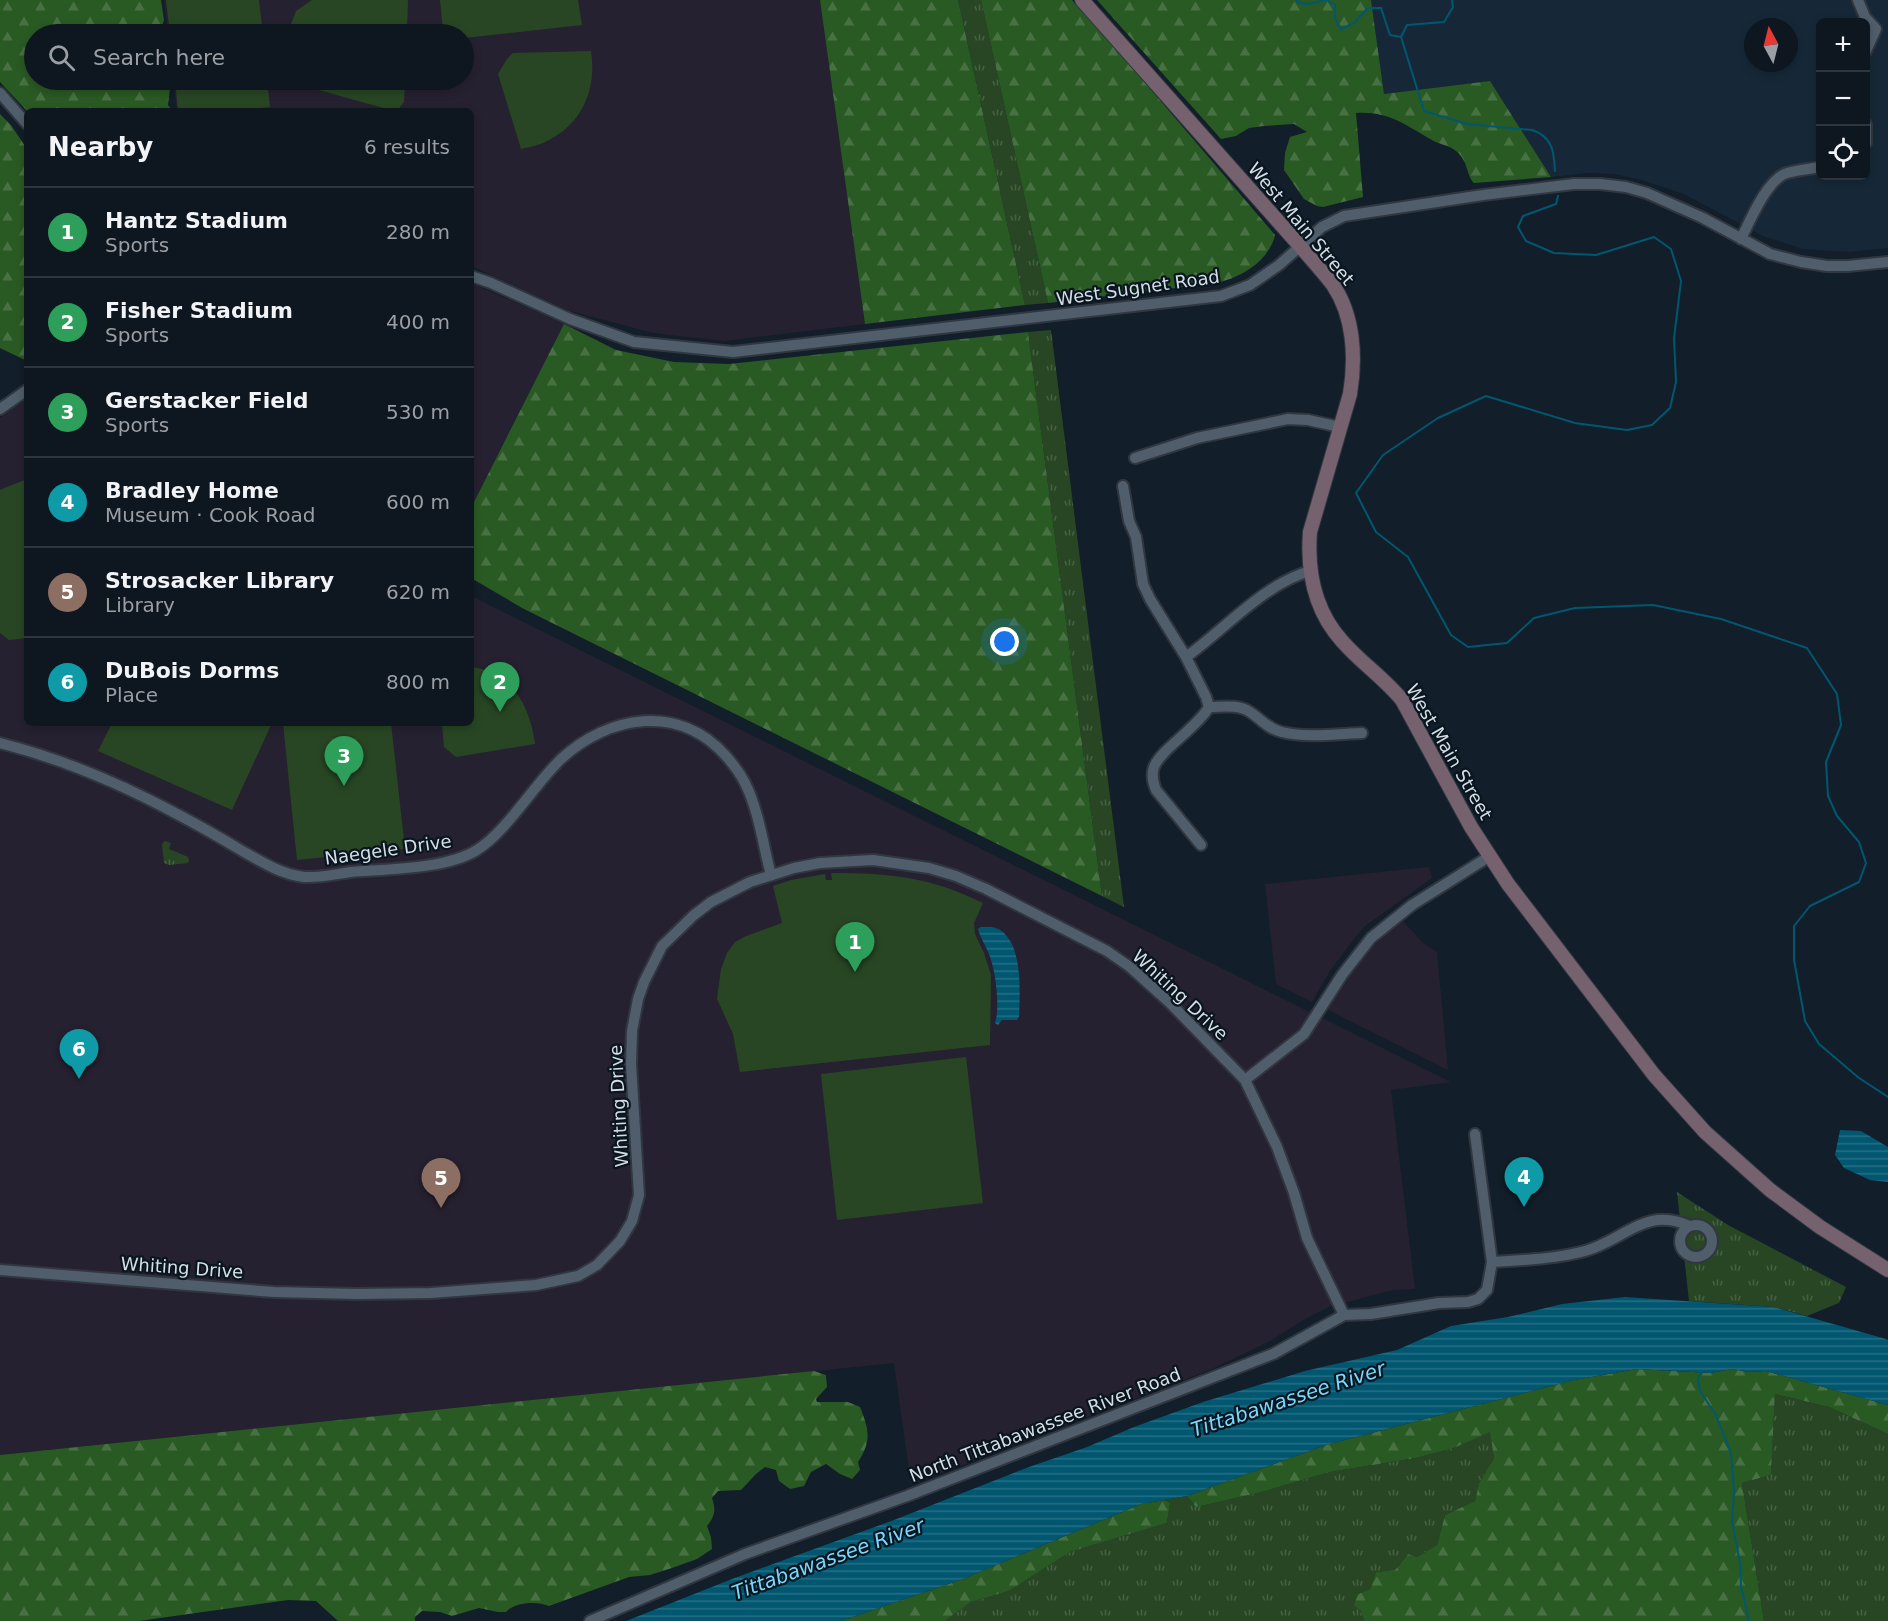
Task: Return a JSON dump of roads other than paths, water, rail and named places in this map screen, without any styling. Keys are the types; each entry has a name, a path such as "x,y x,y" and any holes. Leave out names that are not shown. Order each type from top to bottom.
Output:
{"street":[{"name":"West Main Street","path":"1082,0 1300,246 1333,286 1340,299 1350,327 1353,344 1353,376 1350,394 1310,532 1310,571 1318,605 1329,625 1342,642 1402,700 1461,809 1508,884 1654,1076 1725,1151 1770,1190 1820,1227 1888,1270"},
{"path":"1858,0 1865,18"},
{"path":"1870,23 1876,29 1870,42"},
{"path":"0,93 24,121"},
{"path":"1741,239 1764,196 1777,178 1787,173 1816,168"},
{"name":"West Sugnet Road","path":"474,277 570,319 634,342 733,352 1221,296 1250,285 1279,265 1322,227 1344,216 1472,196 1574,184 1600,184 1647,193 1685,209 1770,254 1801,262 1827,266 1888,265"},
{"path":"0,409 24,392"},
{"path":"1135,458 1197,438 1288,419 1308,420 1340,428"},
{"path":"1123,486 1129,521 1136,537 1143,584 1186,657 1209,707 1202,718 1159,758 1152,778 1156,790 1201,845"},
{"path":"1186,657 1285,579 1310,571"},
{"path":"1209,707 1233,706 1250,711 1266,725 1282,732 1321,735 1362,732"},
{"name":"Naegele Drive","path":"0,743 67,765 136,793 278,871 307,877 454,860 478,850 496,833 559,761 581,742 606,729 628,723 648,721 673,723 704,735 735,767 745,783 752,802 771,875"},
{"path":"1245,1080 1304,1034 1342,975 1371,938 1412,906 1490,856"},
{"name":"Whiting Drive","path":"0,1270 274,1292 357,1294 431,1293 556,1282 578,1276 597,1265 621,1241 632,1221 639,1195 631,1064 632,1031 638,999 662,946 694,915 731,891 771,875 820,863 873,860 928,868 966,880 1083,938 1130,967 1170,1003 1245,1080 1277,1148 1308,1238 1344,1315"},
{"name":"North Tittabawassee River Road","path":"590,1621 745,1554 906,1496 1273,1354 1344,1315 1371,1314 1478,1299 1487,1290 1492,1262 1475,1134"},
{"path":"1492,1262 1563,1257 1589,1250 1653,1221 1674,1220 1690,1226"}],"water":[{"path":"993,927 1000,930 1013,946 1019,983 1019,1017 1017,1020 1002,1020 998,1025 995,1023 996,983 990,956 978,929"},
{"path":"1840,1130 1861,1131 1888,1147 1888,1182 1870,1180 1844,1168 1835,1155"},
{"name":"Tittabawassee River","path":"1625,1297 1774,1307 1886,1339 1888,1340 1888,1405 1766,1371 1750,1372 1731,1369 1711,1373 1637,1369 1574,1380 1326,1445 1187,1496 1141,1504 963,1579 841,1621 626,1621 1203,1402 1305,1371 1397,1350 1451,1326 1508,1317 1562,1304"}],"waterway":[{"path":"1296,0 1306,4 1324,0"},
{"path":"1326,0 1335,5 1335,19 1341,29 1354,23 1368,8 1381,8 1390,35 1401,37"},
{"path":"1452,0 1453,7 1444,22 1407,25 1401,37 1424,111 1467,124 1532,130 1539,133 1551,146 1555,171"},
{"path":"1558,196 1556,204 1523,216 1518,227 1526,241 1554,253 1596,255 1654,237 1671,249 1681,281 1674,338 1676,382 1670,408 1652,425 1627,430 1575,423 1486,396 1438,418 1383,455 1356,493 1376,532 1408,557 1451,635 1468,647 1507,643 1534,618 1575,608 1653,605 1721,619 1807,648 1837,694 1841,725 1826,762 1828,796 1837,816 1859,842 1866,863 1859,882 1810,906 1794,926 1794,960 1805,1021 1819,1044 1859,1078 1888,1097"},
{"path":"1702,1371 1698,1379 1700,1391 1716,1415 1731,1453 1734,1492 1732,1521 1740,1563 1741,1586 1749,1621"}],"place":[{"name":"Fisher Stadium","path":"500,712"},
{"name":"Gerstacker Field","path":"344,786"},
{"name":"Hantz Stadium","path":"855,972"},
{"name":"DuBois Dorms","path":"79,1079"},
{"name":"Bradley Home","path":"1524,1207"},
{"name":"Strosacker Library","path":"441,1208"}]}
